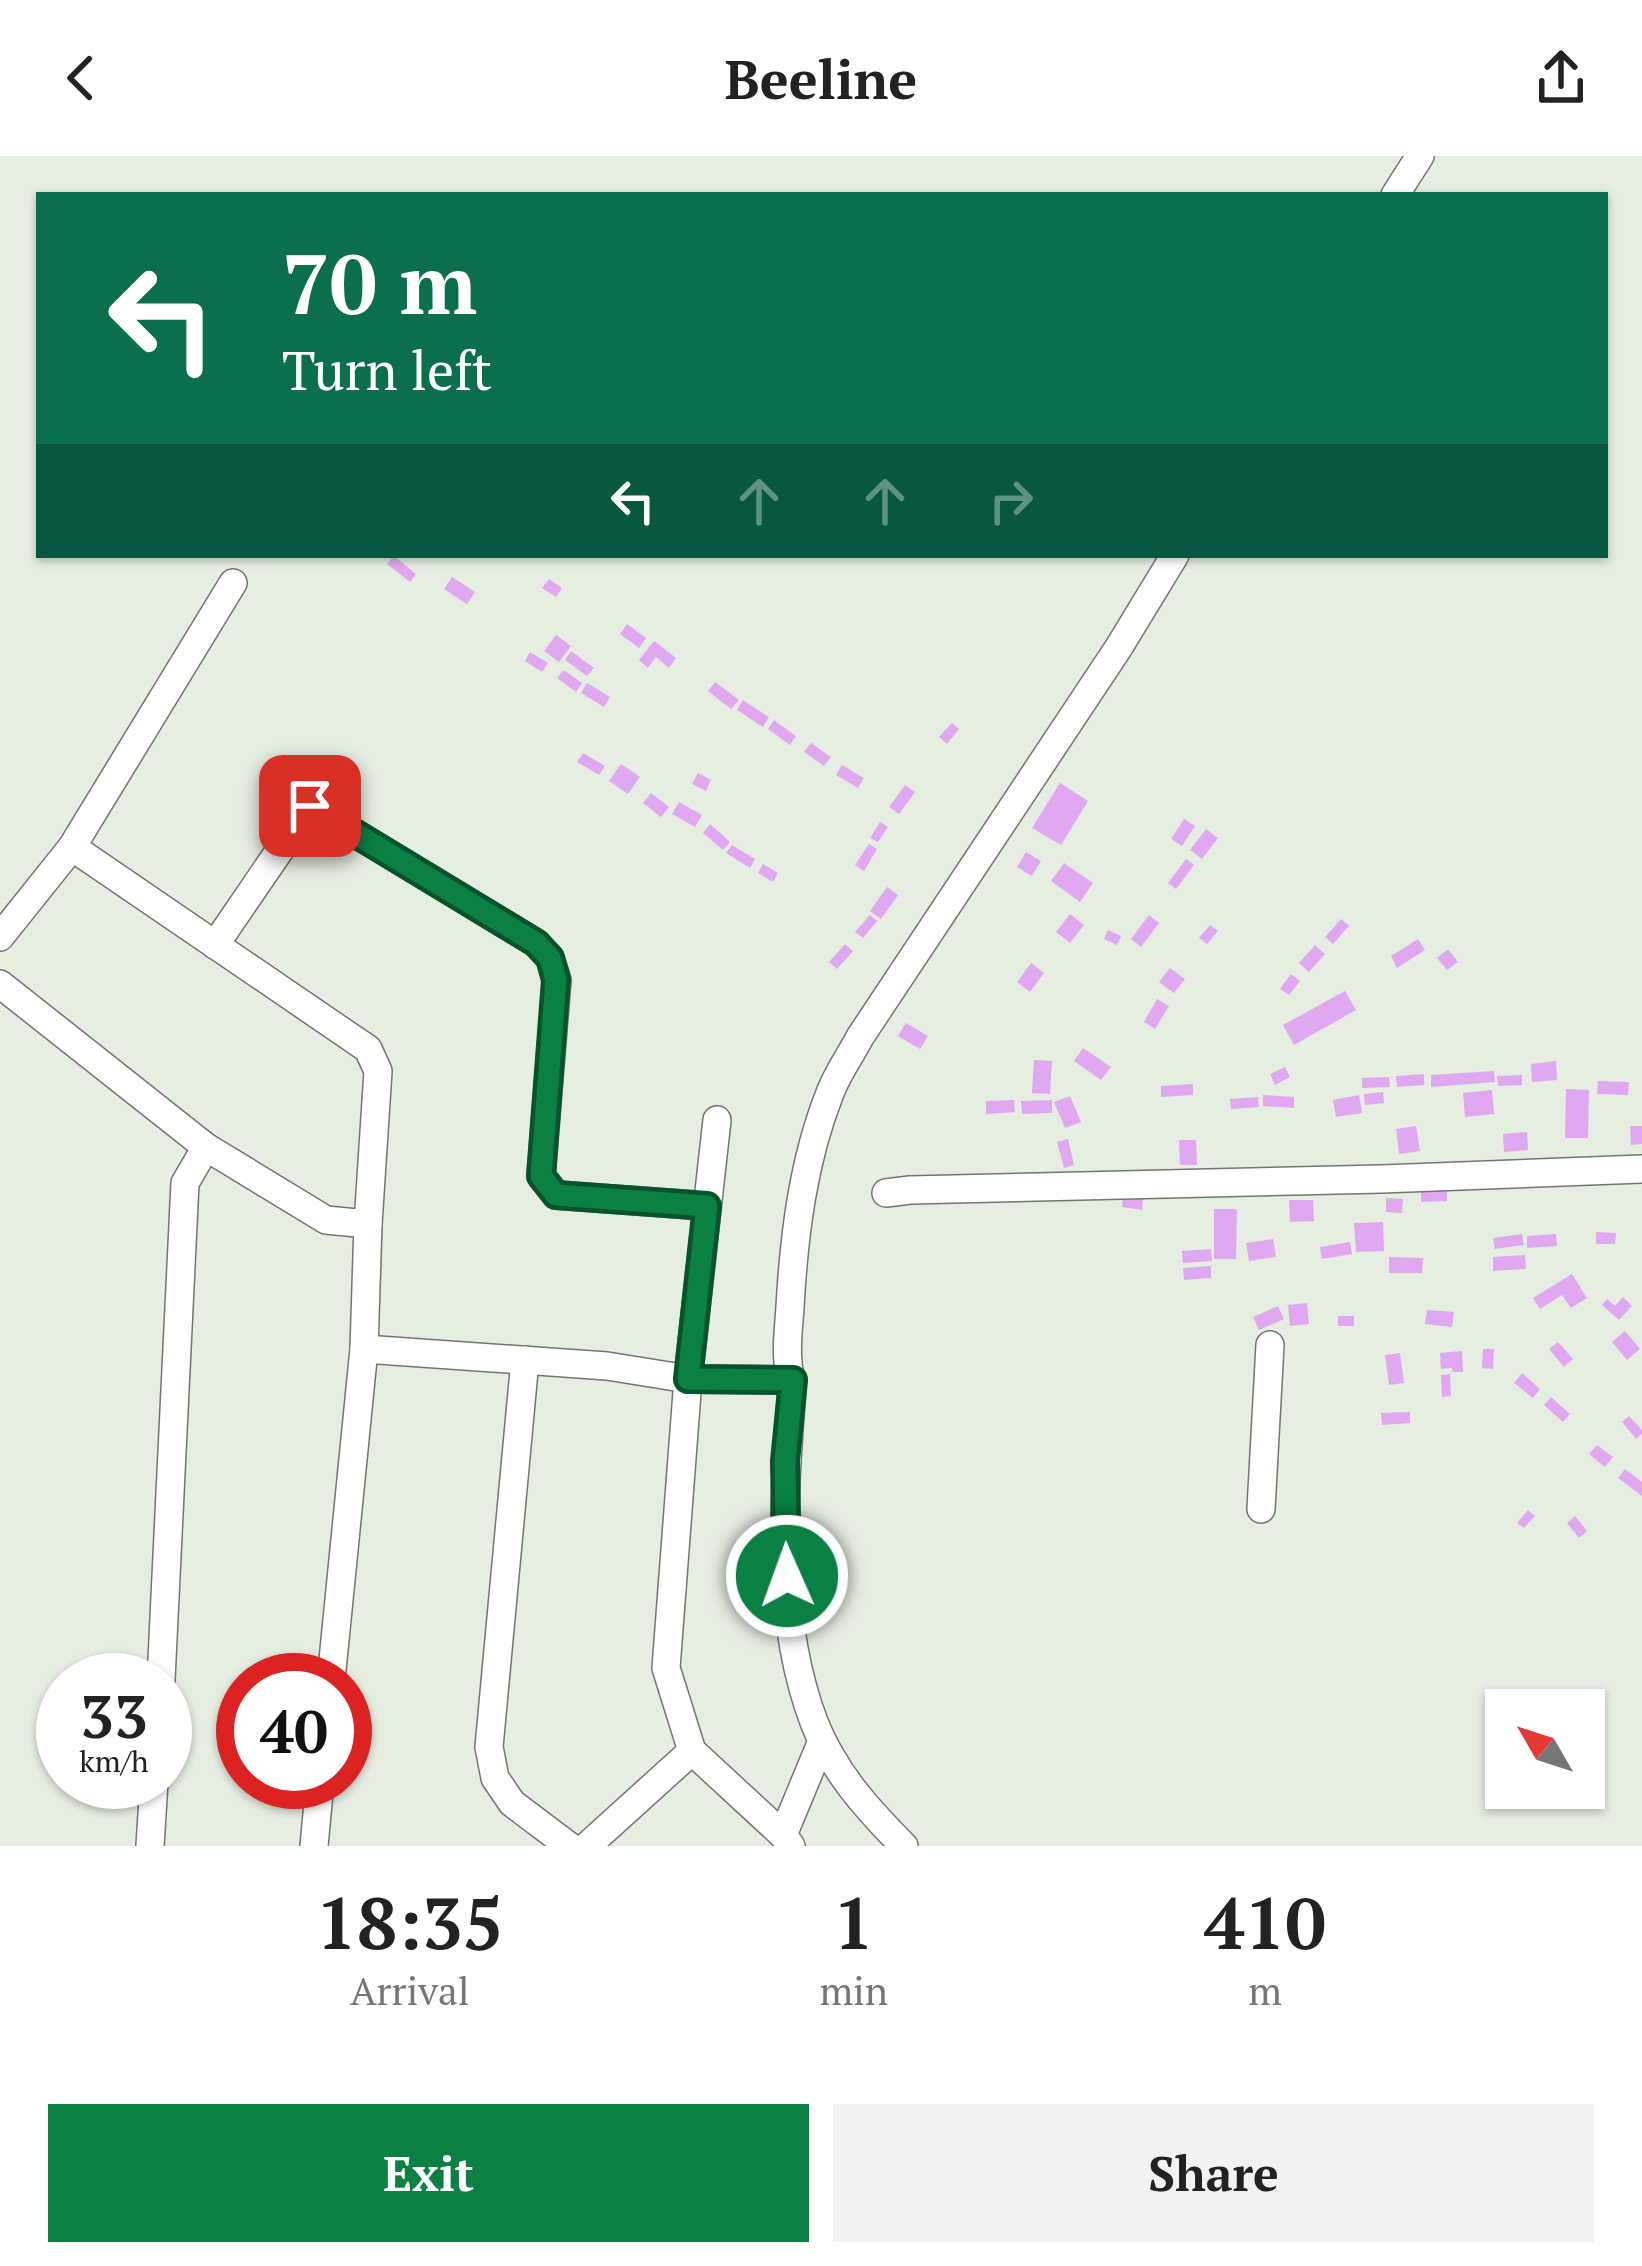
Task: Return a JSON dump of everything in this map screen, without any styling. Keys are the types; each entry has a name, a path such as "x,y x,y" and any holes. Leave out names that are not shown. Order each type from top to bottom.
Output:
{"street":[{"path":"1397,192 1420,156"},
{"path":"904,1846 855,1795 822,1741 800,1674 789,1606 785,1461 793,1380 788,1364 798,1216 830,1090 860,1037 1173,558"},
{"path":"0,937 72,847 233,584"},
{"path":"215,945 310,806 536,943 550,958 556,980 541,1176 556,1195 707,1206"},
{"path":"72,847 368,1049 378,1071 364,1349 334,1653"},
{"path":"0,888 26,904"},
{"path":"0,984 206,1147 326,1220 368,1224"},
{"path":"717,1120 688,1379 666,1668 692,1751 787,1840 822,1741"},
{"path":"162,1653 185,1183 206,1147"},
{"path":"886,1193 1642,1168"},
{"path":"1261,1509 1270,1345"},
{"path":"364,1349 607,1366 688,1379 793,1380"},
{"path":"525,1360 489,1747 495,1778 512,1803 569,1846"},
{"path":"587,1846 692,1751"},
{"path":"150,1846 152,1809"},
{"path":"314,1846 317,1809"}],"building":[{"path":"396,558 416,574 410,582 387,564"},
{"path":"452,577 475,592 467,604 444,589"},
{"path":"549,579 562,588 556,597 542,588"},
{"path":"627,624 646,638 639,648 620,634"},
{"path":"556,635 571,646 559,662 544,651"},
{"path":"654,641 676,658 669,668 656,657 648,668 639,660"},
{"path":"571,651 594,668 587,676 565,660"},
{"path":"530,652 548,663 542,672 525,661"},
{"path":"564,670 582,683 576,692 557,678"},
{"path":"715,682 739,700 731,709 708,691"},
{"path":"587,683 610,697 604,707 581,693"},
{"path":"743,700 769,717 763,727 737,710"},
{"path":"774,720 796,736 790,745 768,729"},
{"path":"952,723 959,729 947,744 939,737"},
{"path":"811,743 831,757 824,766 804,752"},
{"path":"583,753 605,766 599,775 577,762"},
{"path":"621,764 640,777 628,794 609,781"},
{"path":"842,765 864,778 858,788 836,775"},
{"path":"698,773 711,780 706,791 692,784"},
{"path":"1060,783 1088,801 1061,845 1032,828"},
{"path":"905,785 915,792 899,814 889,807"},
{"path":"651,793 669,807 661,817 643,803"},
{"path":"679,802 702,815 695,827 672,814"},
{"path":"1184,819 1195,826 1182,846 1171,839"},
{"path":"880,822 888,827 878,842 870,838"},
{"path":"710,824 730,842 723,850 703,833"},
{"path":"1206,829 1218,838 1202,859 1190,850"},
{"path":"869,844 877,849 864,871 855,865"},
{"path":"732,845 755,859 750,868 726,853"},
{"path":"1026,852 1041,861 1032,876 1017,867"},
{"path":"1186,859 1194,865 1176,889 1168,883"},
{"path":"1064,863 1093,883 1080,902 1051,881"},
{"path":"763,864 778,873 773,882 758,873"},
{"path":"887,887 898,895 881,919 870,911"},
{"path":"1070,914 1084,925 1070,943 1056,932"},
{"path":"870,915 877,921 863,938 855,932"},
{"path":"1149,915 1159,923 1141,947 1131,939"},
{"path":"1341,919 1349,926 1333,944 1325,937"},
{"path":"1210,925 1218,931 1207,944 1199,938"},
{"path":"1108,930 1121,936 1117,945 1104,939"},
{"path":"1418,939 1425,950 1397,968 1391,956"},
{"path":"845,944 853,951 837,969 829,962"},
{"path":"1315,945 1325,954 1309,972 1299,963"},
{"path":"1448,949 1458,962 1447,970 1437,958"},
{"path":"1031,963 1044,973 1030,992 1017,982"},
{"path":"1170,968 1185,979 1174,993 1159,982"},
{"path":"1291,974 1300,981 1289,995 1280,989"},
{"path":"1345,991 1356,1010 1294,1045 1283,1025"},
{"path":"1157,999 1169,1006 1155,1029 1144,1022"},
{"path":"906,1023 928,1036 920,1049 898,1036"},
{"path":"1083,1048 1111,1067 1101,1080 1074,1061"},
{"path":"1034,1060 1052,1061 1050,1094 1032,1093"},
{"path":"1556,1061 1557,1080 1532,1082 1531,1064"},
{"path":"1285,1067 1290,1077 1275,1085 1270,1074"},
{"path":"1494,1071 1495,1082 1431,1087 1431,1075"},
{"path":"1424,1074 1424,1085 1397,1087 1396,1076"},
{"path":"1522,1075 1522,1085 1498,1086 1497,1076"},
{"path":"1389,1077 1390,1087 1362,1088 1362,1078"},
{"path":"1598,1081 1629,1082 1628,1095 1597,1094"},
{"path":"1193,1084 1193,1095 1161,1097 1161,1086"},
{"path":"1566,1089 1589,1090 1588,1138 1565,1138"},
{"path":"1492,1090 1494,1114 1465,1117 1463,1093"},
{"path":"1383,1092 1384,1103 1365,1105 1364,1094"},
{"path":"1263,1095 1294,1097 1294,1108 1263,1106"},
{"path":"1359,1095 1362,1113 1336,1117 1333,1100"},
{"path":"1070,1096 1081,1122 1065,1128 1054,1102"},
{"path":"1258,1097 1259,1107 1231,1109 1230,1099"},
{"path":"1014,1100 1015,1112 986,1114 986,1101"},
{"path":"1052,1100 1052,1113 1022,1114 1021,1101"},
{"path":"1416,1126 1420,1151 1399,1154 1396,1129"},
{"path":"1630,1126 1642,1126 1642,1144 1631,1145"},
{"path":"1527,1132 1528,1150 1504,1152 1503,1134"},
{"path":"1068,1139 1074,1165 1064,1168 1057,1142"},
{"path":"1179,1140 1196,1140 1197,1165 1180,1165"},
{"path":"1447,1187 1447,1201 1421,1202 1421,1189"},
{"path":"1123,1197 1143,1199 1142,1210 1122,1207"},
{"path":"1386,1198 1403,1199 1402,1213 1386,1212"},
{"path":"1289,1200 1313,1200 1314,1221 1290,1222"},
{"path":"1214,1209 1237,1209 1236,1259 1214,1259"},
{"path":"1383,1222 1384,1251 1356,1252 1354,1223"},
{"path":"1596,1232 1616,1233 1615,1244 1596,1244"},
{"path":"1522,1234 1524,1245 1495,1249 1493,1238"},
{"path":"1556,1234 1557,1246 1527,1248 1527,1236"},
{"path":"1273,1239 1276,1257 1249,1261 1246,1243"},
{"path":"1350,1242 1352,1254 1322,1259 1320,1247"},
{"path":"1211,1249 1212,1261 1183,1263 1182,1251"},
{"path":"1525,1255 1526,1269 1493,1271 1493,1257"},
{"path":"1389,1257 1423,1258 1422,1273 1389,1273"},
{"path":"1211,1266 1211,1278 1184,1280 1183,1268"},
{"path":"1572,1274 1587,1298 1571,1308 1562,1295 1540,1309 1533,1298"},
{"path":"1623,1297 1632,1306 1619,1320 1602,1305 1607,1299 1615,1306"},
{"path":"1307,1303 1309,1324 1290,1326 1288,1305"},
{"path":"1278,1306 1284,1319 1259,1330 1253,1317"},
{"path":"1427,1310 1454,1312 1452,1327 1425,1324"},
{"path":"1338,1316 1354,1316 1354,1326 1338,1326"},
{"path":"1625,1331 1640,1349 1627,1360 1612,1342"},
{"path":"1558,1342 1573,1359 1564,1367 1549,1349"},
{"path":"1483,1349 1494,1349 1493,1369 1482,1368"},
{"path":"1462,1351 1463,1372 1441,1369 1440,1353"},
{"path":"1400,1353 1404,1383 1389,1385 1385,1355"},
{"path":"1522,1373 1540,1389 1533,1398 1514,1383"},
{"path":"1450,1374 1451,1396 1442,1397 1441,1375"},
{"path":"1551,1397 1570,1414 1563,1422 1544,1405"},
{"path":"1410,1412 1410,1423 1382,1425 1381,1413"},
{"path":"1629,1416 1642,1430 1636,1439 1622,1422"},
{"path":"1597,1445 1613,1457 1605,1467 1589,1454"},
{"path":"1625,1469 1642,1482 1642,1496 1618,1478"},
{"path":"1528,1510 1535,1516 1524,1528 1517,1523"},
{"path":"1575,1516 1587,1531 1579,1538 1567,1523"}],"route":[{"path":"310,806 536,943 550,958 556,980 541,1176 556,1195 707,1206 688,1379 793,1380 785,1461 787,1576"}]}
